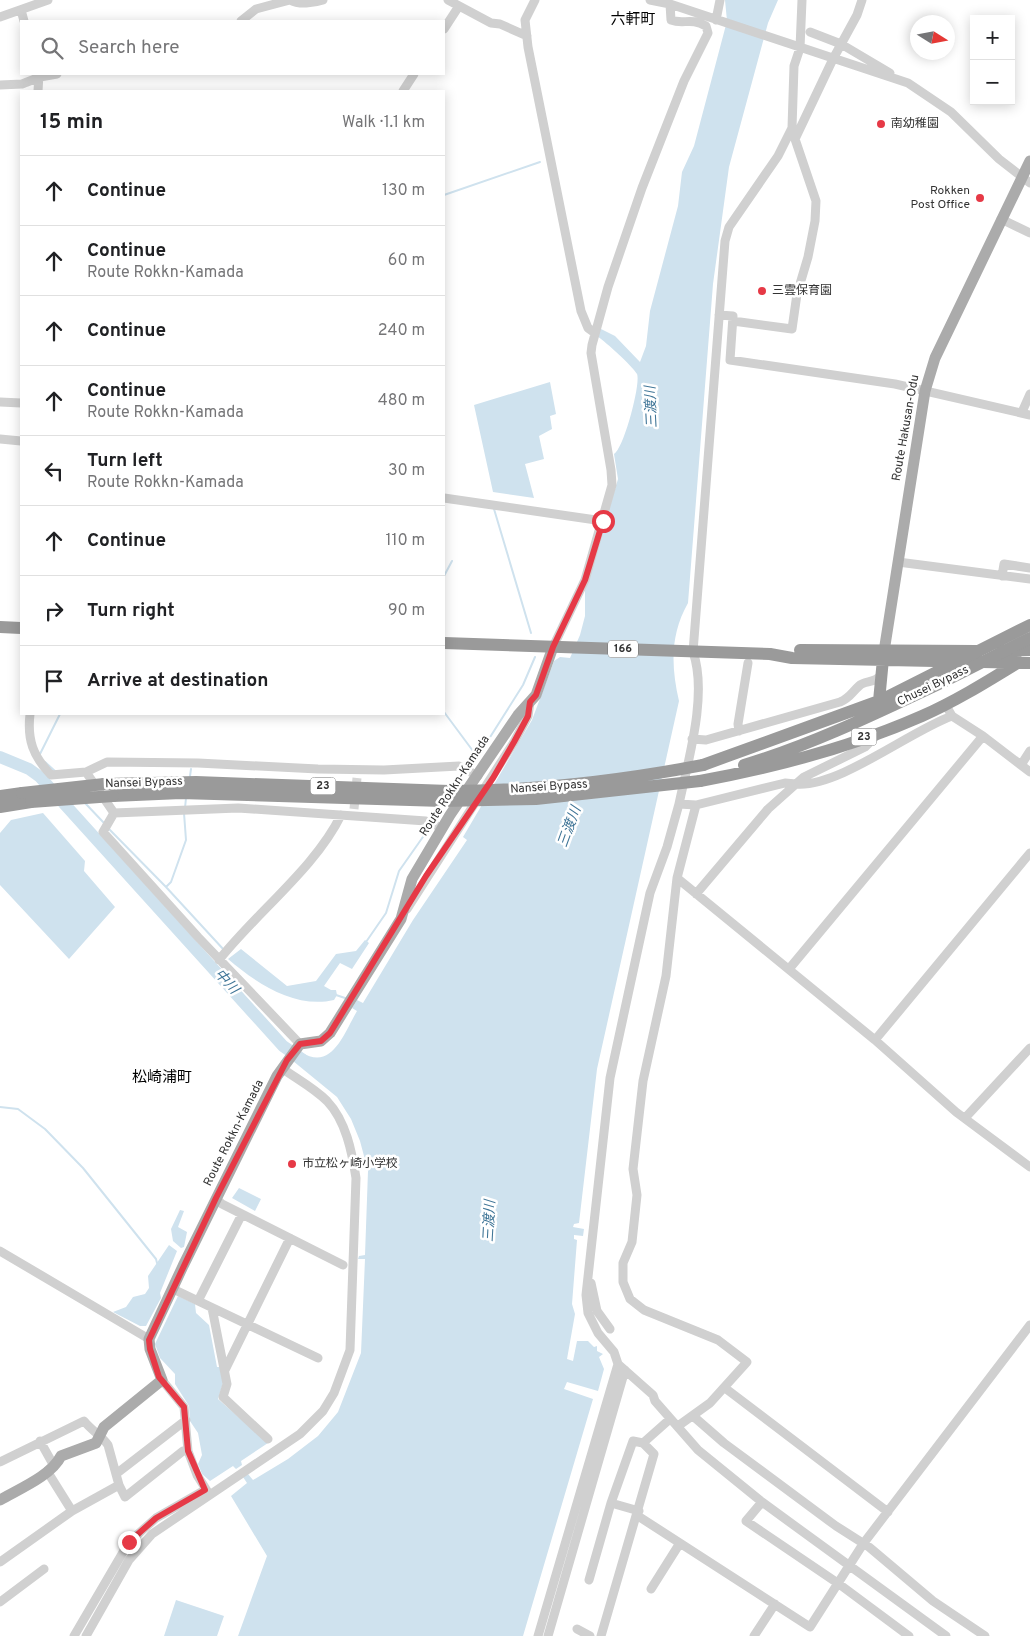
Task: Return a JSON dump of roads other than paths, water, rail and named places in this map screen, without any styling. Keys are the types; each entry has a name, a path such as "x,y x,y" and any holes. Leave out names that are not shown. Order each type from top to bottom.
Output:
{"highway":[{"name":"23","path":"957,662 1030,625"},
{"path":"0,627 20,628"},
{"name":"Chusei Bypass","path":"676,783 735,760 834,730 947,680 1030,638"},
{"name":"166","path":"445,643 770,654 792,658 884,654"},
{"name":"23","path":"884,654 1030,650"},
{"name":"23","path":"884,654 957,662 1026,664"},
{"path":"880,698 880,675 884,654"},
{"name":"23","path":"701,774 783,764 922,716 1000,674 1026,664 1030,656"},
{"name":"Nansei Bypass","path":"446,796 701,774 880,698 957,662"},
{"name":"Nansei Bypass","path":"0,796 104,784 536,799 676,783"},
{"name":"Nansei Bypass","path":"0,807 31,802 188,788"}],"main road":[{"name":"Route Hakusan-Odu","path":"884,654 925,391 935,358 1001,219 1026,180 1030,161"},
{"name":"Route Rokkn-Kamada","path":"151,1337 216,1198 285,1064 300,1044 315,1043 325,1038 348,1005 401,919 412,879 442,828 518,715 536,695 553,647"},
{"path":"0,1500 51,1469 61,1456 96,1443 104,1427 162,1380 150,1349 151,1337"}],"street":[{"path":"0,17 25,5 48,0"},
{"path":"242,20 256,9 290,0 302,2 322,0"},
{"path":"448,0 491,23 500,24 527,36"},
{"path":"535,0 525,20 527,36 581,311 588,328 595,333"},
{"path":"650,0 670,4 908,83"},
{"path":"719,21 720,0"},
{"path":"802,0 800,48 794,66 792,128 778,156 729,227 725,241 693,652 697,662 698,696 692,739 679,804 667,847 650,894 610,1078 587,1277 588,1313 598,1333 614,1352 622,1367 653,1395 655,1401 670,1419 680,1425 698,1450 762,1502 946,1636"},
{"path":"733,321 792,329 797,294 814,230 816,201 795,139 833,59 857,15 862,0"},
{"path":"553,647 585,580 603,521 612,479 591,353 595,333 608,287 664,130 690,66 708,33 706,26 692,20 677,22 671,20 670,4"},
{"path":"24,20 25,5"},
{"path":"445,27 459,6"},
{"path":"810,32 841,44 908,83 951,112 998,160 1026,180"},
{"path":"0,85 22,84 39,75"},
{"path":"38,90 39,75"},
{"path":"404,90 413,75"},
{"path":"1001,219 1030,233"},
{"path":"719,315 733,316 730,360 925,391 1026,413 1030,394"},
{"path":"0,402 20,403"},
{"path":"0,439 20,441"},
{"path":"445,498 603,521"},
{"path":"898,562 1030,579"},
{"path":"1002,576 1004,564 1030,568"},
{"path":"739,731 738,724 748,663"},
{"path":"692,739 706,740 844,700 853,694 859,686 876,680 880,675"},
{"path":"866,683 873,687 880,698"},
{"path":"401,919 426,876 465,821 514,742 528,716 530,702"},
{"path":"945,704 952,716 983,736 1030,772"},
{"path":"30,715 28,734 35,756 51,775 86,772 107,762 198,763 357,773 459,766 478,776"},
{"path":"679,804 696,805 785,783 805,785 876,757 891,747 952,716"},
{"path":"696,894 768,809 796,784 804,777 865,747 880,731"},
{"path":"789,969 983,736"},
{"path":"1021,765 1030,751"},
{"path":"238,808 240,766"},
{"path":"86,772 114,813"},
{"path":"680,1425 725,1388 747,1362 727,1346 711,1337 644,1310 630,1298 623,1282 623,1263 632,1242 636,1204 637,1187 633,1169 643,1081 666,976 677,878 696,805"},
{"path":"114,813 238,808 342,815 354,812 426,822 442,828"},
{"path":"114,813 103,832 224,955 300,1044"},
{"path":"224,955 237,937 306,864 342,815"},
{"path":"875,1040 1030,853"},
{"path":"677,878 875,1040 965,1118 1030,1167"},
{"path":"965,1118 1030,1048"},
{"path":"74,1636 129,1542 156,1518 237,1476 300,1434 323,1411 334,1393 350,1350 356,1178 352,1154 342,1126 333,1109 285,1064"},
{"path":"216,1198 222,1204 343,1265"},
{"path":"198,1301 242,1214"},
{"path":"225,1370 290,1238"},
{"path":"0,1251 151,1337"},
{"path":"587,1277 591,1281 597,1311 610,1329"},
{"path":"172,1292 198,1301 318,1358"},
{"path":"212,1308 228,1384 223,1397 268,1439"},
{"path":"611,1503 638,1514 810,1627 864,1544 1030,1325"},
{"path":"538,1636 622,1367"},
{"path":"548,1636 622,1367"},
{"path":"162,1380 184,1407 188,1451 207,1492"},
{"path":"725,1388 888,1512"},
{"path":"693,1416 724,1444 864,1544 933,1602 986,1636"},
{"path":"643,1444 670,1419"},
{"path":"116,1474 186,1420"},
{"path":"0,1462 84,1421 94,1434 108,1445 124,1497 183,1452 188,1451"},
{"path":"40,1441 51,1469 72,1511"},
{"path":"589,1580 611,1503 633,1441 643,1444 654,1454 601,1636"},
{"path":"0,1562 72,1511 119,1485"},
{"path":"86,1636 139,1546 207,1492"},
{"path":"762,1502 746,1521 839,1584 908,1636"},
{"path":"651,1589 680,1543"},
{"path":"2,1597 44,1569"},
{"path":"754,1636 775,1604"},
{"path":"577,1629 590,1636"}],"water":[{"name":"三渡川","path":"725,0 778,0 768,23 729,167 713,284 688,603 682,615 675,639 674,675 679,701 597,1069 579,1223 574,1224 573,1227 584,1229 583,1236 574,1235 574,1239 577,1240 572,1304 575,1314 567,1359 573,1361 577,1341 588,1341 594,1347 597,1346 597,1351 603,1354 599,1357 604,1369 598,1391 567,1382 564,1389 593,1399 523,1636 238,1636 267,1556 231,1496 247,1483 243,1477 248,1474 253,1480 288,1459 318,1436 338,1412 361,1353 365,1259 358,1259 359,1256 365,1255 368,1171 360,1141 351,1119 337,1097 293,1061 301,1052 312,1057 321,1057 329,1054 342,1039 357,1011 352,1008 357,1000 363,1003 413,920 467,840 463,837 532,720 554,661 560,657 570,658 580,635 585,616 585,590 618,479 614,454 627,428 638,380 637,374 630,365 597,336 599,328 615,336 640,362 646,346 650,311 678,206 682,172 694,146 727,21"},
{"path":"550,382 556,414 550,416 552,429 539,436 544,459 525,464 534,498 493,492 474,405"},
{"path":"43,813 85,861 84,871 115,907 69,959 0,885 0,833 11,820"},
{"path":"365,940 369,943 352,969 340,963 324,986 331,990 336,990 337,995 334,1000 305,1001 277,992 251,977 228,959 241,949 287,986 316,981 336,954 356,951"},
{"path":"239,1188 261,1199 255,1211 232,1198"},
{"path":"180,1210 184,1211 178,1227 187,1232 184,1247 181,1248 173,1241 171,1229"},
{"path":"169,1245 177,1251 160,1293 161,1298 146,1326 140,1326 113,1312 126,1307 133,1297 145,1294 149,1288 148,1276"},
{"path":"178,1296 195,1304 196,1313 209,1325 217,1367 220,1367 223,1383 218,1399 268,1443 241,1461 242,1465 236,1469 233,1466 210,1481 202,1474 198,1464 202,1455 198,1433 190,1421 189,1406 175,1384 175,1374 160,1358 155,1344"},
{"path":"176,1600 224,1616 217,1636 164,1636"}],"waterway":[{"path":"445,195 540,162"},
{"path":"494,509 531,633"},
{"path":"445,574 452,561"},
{"path":"475,761 523,685 535,657"},
{"path":"445,713 473,751"},
{"path":"40,754 60,715"},
{"name":"中川","path":"0,757 29,769 40,777 283,1046 303,1060"},
{"path":"45,762 56,772"},
{"path":"190,776 191,769"},
{"path":"185,808 186,798"},
{"path":"85,803 104,823"},
{"path":"184,813 186,840 171,882 166,887 224,950"},
{"path":"109,829 166,887"},
{"path":"366,942 386,913 399,871 425,834"},
{"path":"336,995 345,998"},
{"path":"0,1107 18,1109 45,1129 83,1168 156,1259 157,1263"}],"tunnel":[{"path":"354,809 357,778"}],"place":[{"name":"南幼稚園","path":"881,124"},
{"name":"Rokken Post Office","path":"980,198"},
{"name":"三雲保育園","path":"762,291"},
{"name":"市立松ヶ崎小学校","path":"292,1164"}],"district":[{"name":"六軒町","path":"633,20"},
{"name":"松崎浦町","path":"162,1078"}]}
